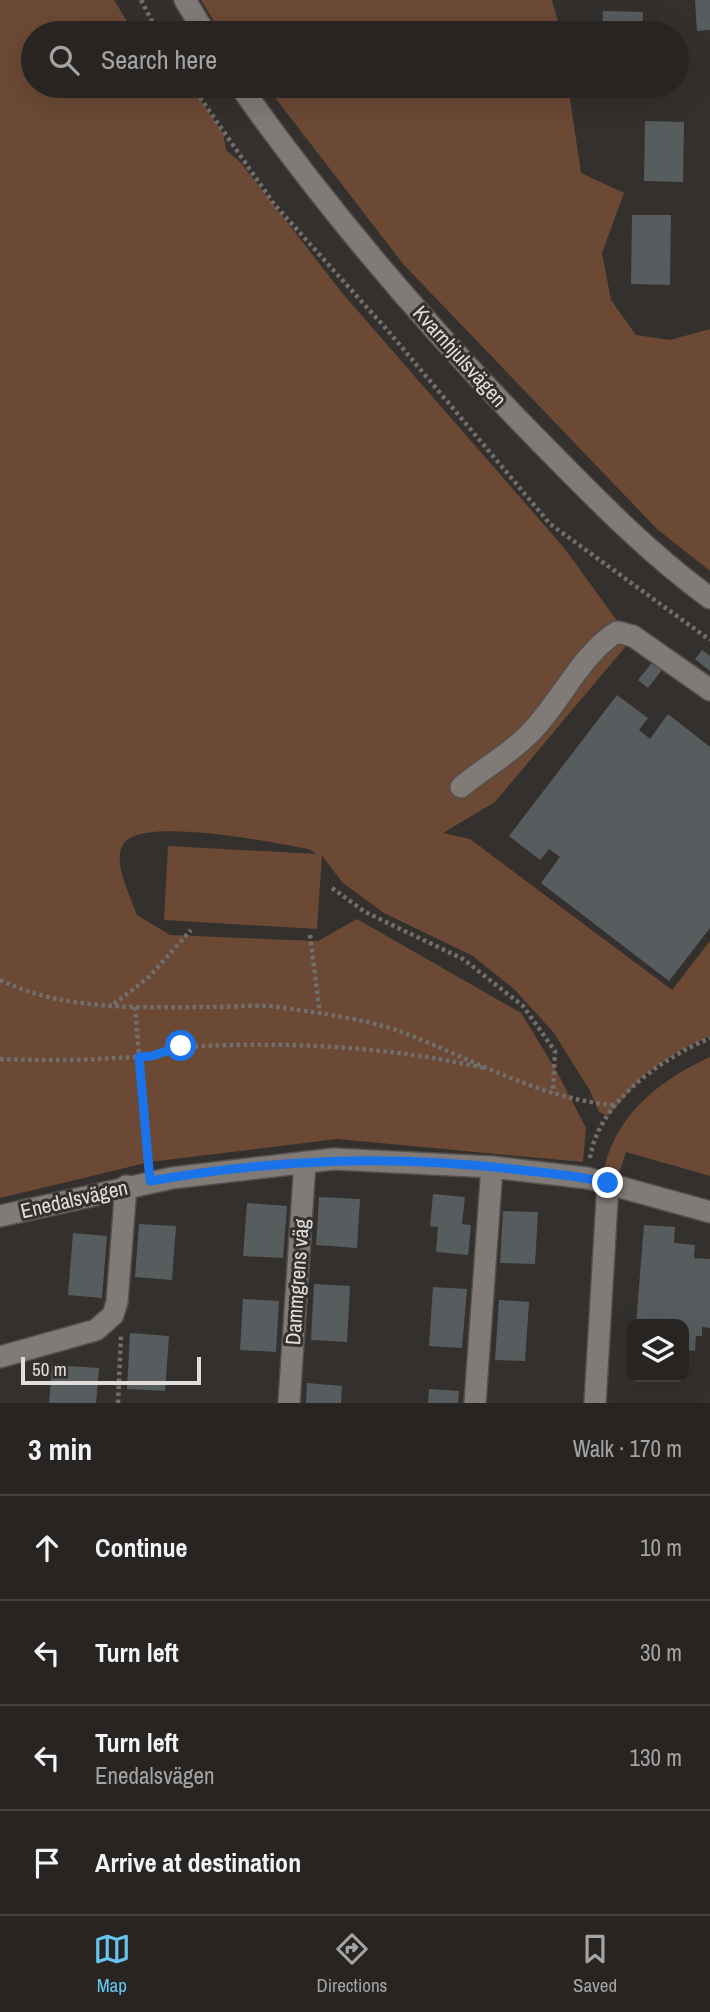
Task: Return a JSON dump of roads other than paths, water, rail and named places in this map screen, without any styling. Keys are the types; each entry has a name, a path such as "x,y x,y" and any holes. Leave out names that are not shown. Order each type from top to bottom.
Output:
{"street":[{"path":"185,0 198,21"},
{"name":"Kvarnhjulsvägen","path":"249,98 346,228 500,402 631,534 710,598"},
{"path":"460,787 525,738 561,698 603,640 617,632 633,636 710,690"},
{"name":"Enedalsvägen","path":"0,1216 150,1181 304,1162 367,1159 492,1167 587,1178 710,1212"},
{"name":"Dammgrens väg","path":"289,1403 304,1162"},
{"path":"475,1403 492,1167"},
{"path":"595,1403 608,1183"},
{"path":"0,1357 96,1330 113,1315 117,1302 126,1186"}]}
